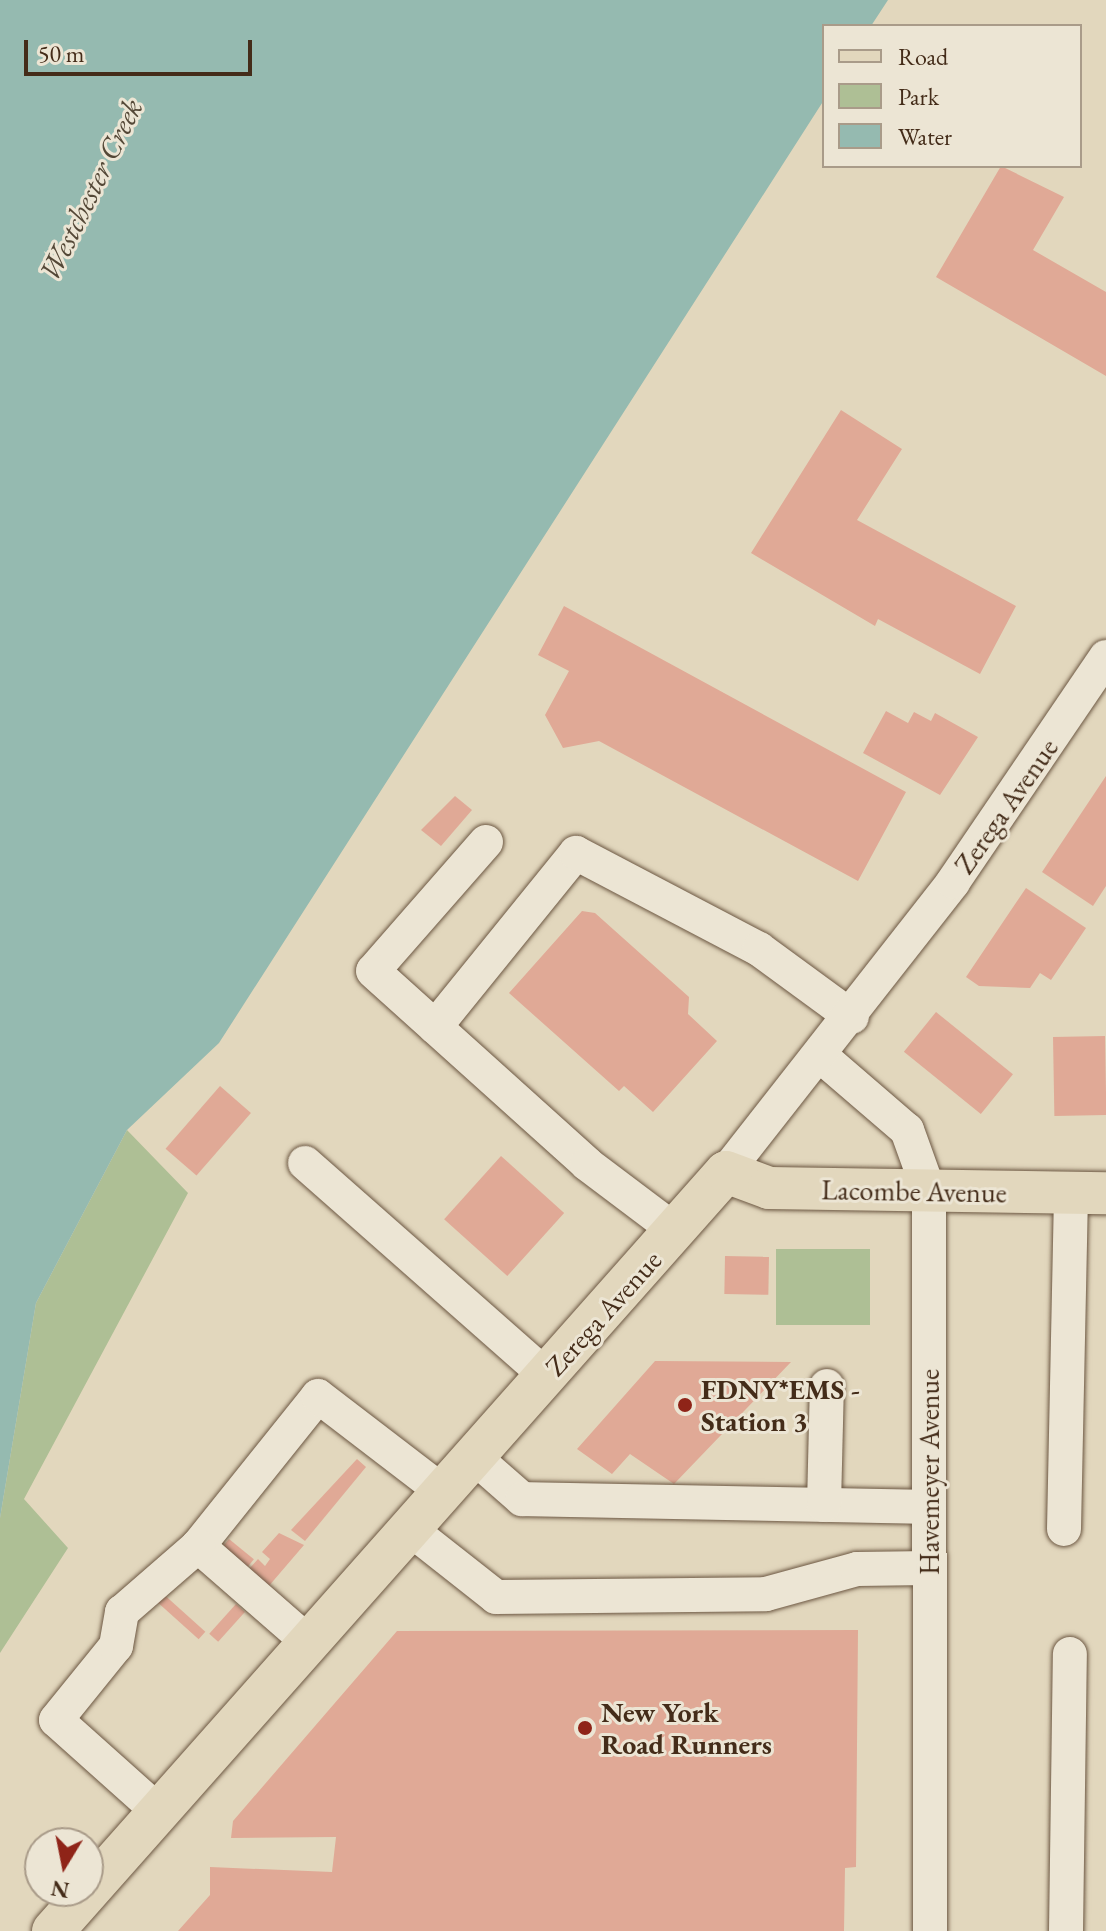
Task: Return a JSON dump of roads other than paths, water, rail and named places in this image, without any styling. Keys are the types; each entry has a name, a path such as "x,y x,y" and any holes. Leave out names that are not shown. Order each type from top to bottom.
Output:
{"main road":[{"name":"Zerega Avenue","path":"53,1931 726,1172"},
{"name":"Lacombe Avenue","path":"726,1172 769,1188 1088,1193"}],"street":[{"name":"Zerega Avenue","path":"726,1172 852,1017 1106,657"},
{"path":"486,842 373,971 587,1164 676,1231"},
{"path":"435,1027 576,853 759,949 852,1017"},
{"name":"Havemeyer Avenue","path":"822,1057 907,1130 929,1191 930,1931"},
{"path":"305,1163 547,1376"},
{"path":"1064,1529 1088,1193"},
{"path":"824,1505 827,1386"},
{"path":"159,1812 56,1720 116,1646 122,1612 198,1546 318,1396 443,1492"},
{"path":"474,1457 522,1499 929,1507"},
{"path":"411,1530 496,1597 766,1594 857,1569 929,1568"},
{"path":"198,1546 307,1641"},
{"path":"1066,1931 1070,1654"}],"water":[{"name":"Westchester Creek","path":"0,0 888,0 872,24 822,24 822,103 219,1043 127,1130 36,1303 0,1518"}],"place":[{"name":"FDNY*EMS - Station 3","path":"685,1405"},
{"name":"New York Road Runners","path":"585,1728"}]}
